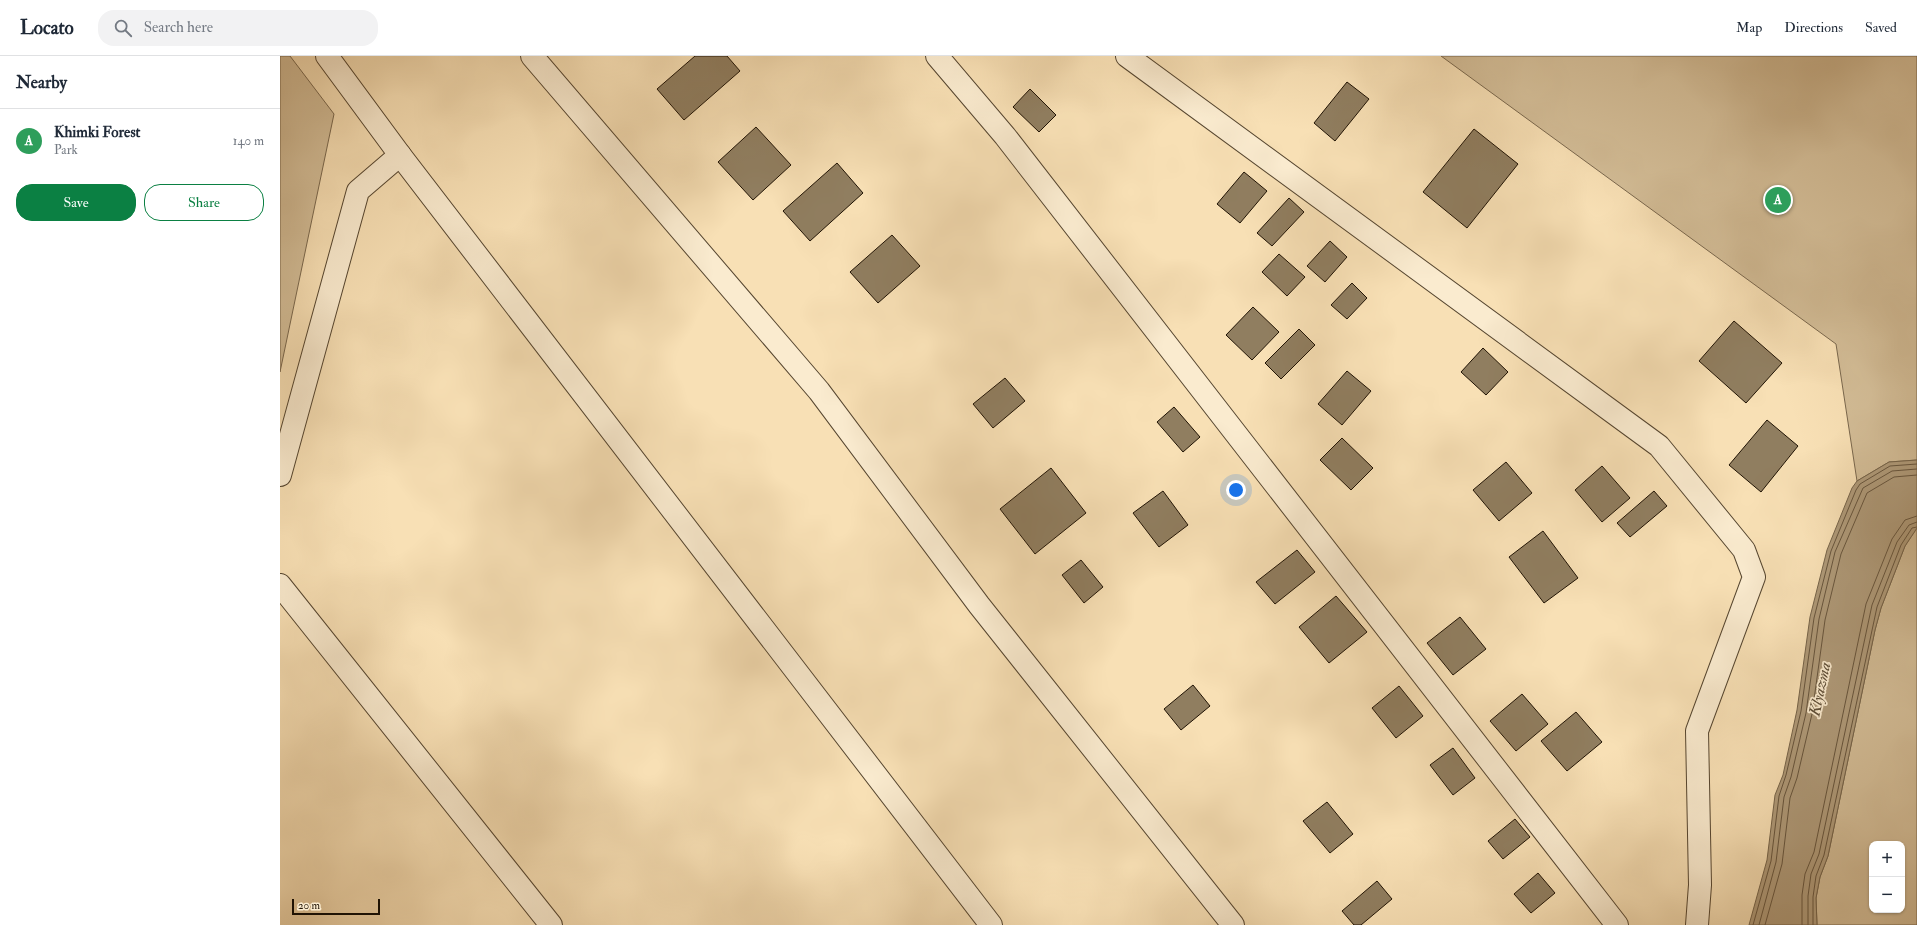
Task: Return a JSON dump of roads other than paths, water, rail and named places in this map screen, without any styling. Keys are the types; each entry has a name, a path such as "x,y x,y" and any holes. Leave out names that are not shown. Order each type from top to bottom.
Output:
{"street":[{"path":"532,56 819,391 979,605 1233,925"},
{"path":"937,56 1005,136 1617,925"},
{"path":"1127,56 1659,446 1744,550 1754,577 1697,731 1700,885 1697,925"},
{"path":"333,58 400,155 991,925"},
{"path":"280,475 358,191 400,155"},
{"path":"280,585 551,925"}],"water":[{"name":"Klyazma","path":"1917,460 1917,528 1905,546 1881,608 1875,630 1828,856 1820,877 1816,898 1817,925 1749,925 1767,860 1775,795 1783,775 1797,710 1810,617 1827,550 1852,488 1857,481 1889,462"}],"place":[{"name":"Khimki Forest","path":"1778,200"}]}
